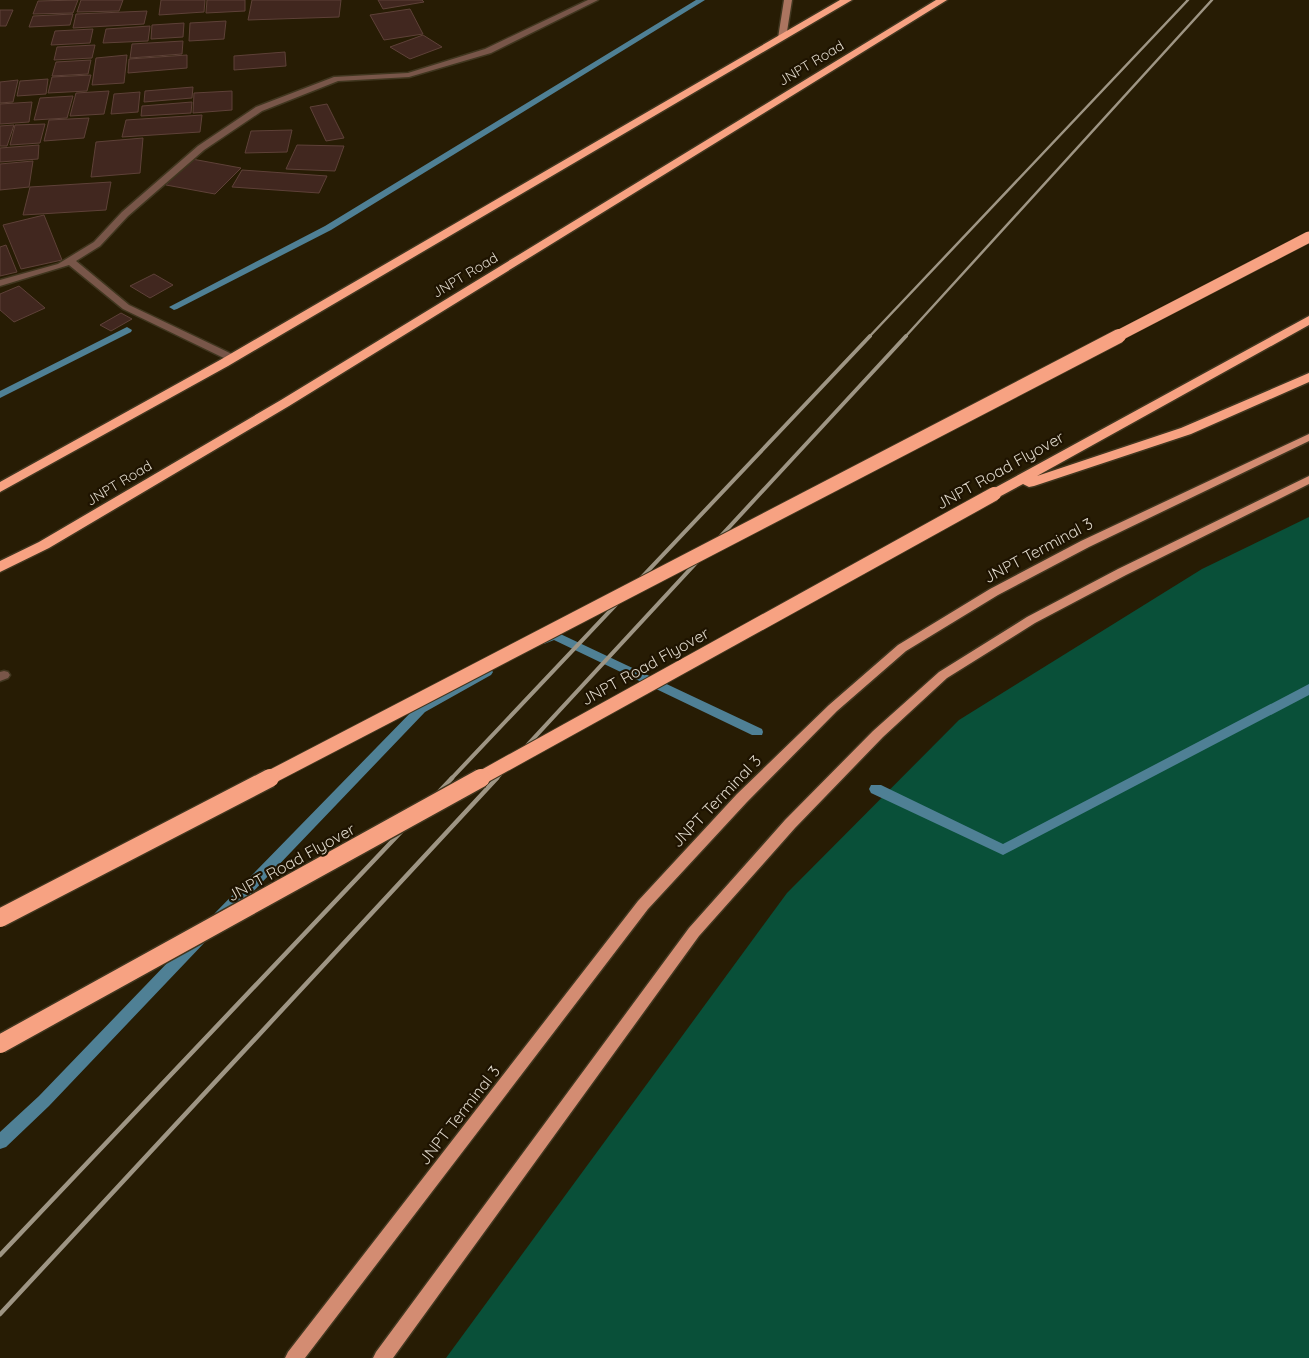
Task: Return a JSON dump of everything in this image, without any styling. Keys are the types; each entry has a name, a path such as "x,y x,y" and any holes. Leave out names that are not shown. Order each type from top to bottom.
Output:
{"highway":[{"path":"0,488 232,358 848,0"},
{"name":"JNPT Road","path":"0,567 44,545 276,408 942,0"},
{"path":"0,918 1309,237"},
{"name":"JNPT Road Flyover","path":"0,1044 1309,320"},
{"path":"994,494 1186,431 1309,377"}],"main road":[{"name":"JNPT Terminal 3","path":"294,1358 643,905 742,798 832,708 902,648 994,592 1085,544 1309,438"},
{"path":"382,1358 694,932 790,824 878,734 943,674 1031,620 1122,572 1309,480"}],"street":[{"path":"0,283 61,266 97,244 125,214 201,148 259,109 337,79 409,76 488,51 594,0"},
{"path":"782,38 788,0"},
{"path":"70,261 126,306 232,358"}],"green space":[{"path":"1309,517 1309,1358 446,1358 787,893 959,720 1202,569"}],"building":[{"path":"78,0 73,13 33,14 38,1"},
{"path":"81,0 123,0 119,11 77,12"},
{"path":"161,0 205,0 204,12 159,15"},
{"path":"207,0 245,0 245,11 206,13"},
{"path":"252,0 341,0 339,17 248,20"},
{"path":"378,0 422,0 424,2 383,9"},
{"path":"410,9 423,34 384,40 370,15"},
{"path":"0,10 13,10 6,26 0,26"},
{"path":"147,11 144,24 73,28 76,14"},
{"path":"73,14 70,25 29,27 33,16"},
{"path":"226,21 224,39 189,41 190,23"},
{"path":"184,23 183,37 151,39 152,25"},
{"path":"150,26 148,41 103,43 106,29"},
{"path":"93,29 90,43 51,45 55,31"},
{"path":"423,35 442,47 410,59 390,47"},
{"path":"183,41 182,54 130,58 132,44"},
{"path":"95,45 92,58 54,60 57,47"},
{"path":"285,52 286,66 234,70 234,56"},
{"path":"127,55 124,83 92,85 96,58"},
{"path":"187,55 187,68 128,73 129,59"},
{"path":"91,60 88,74 52,76 56,62"},
{"path":"91,75 87,91 48,93 52,77"},
{"path":"48,79 46,94 17,96 20,81"},
{"path":"18,80 13,102 0,103 0,82"},
{"path":"193,87 192,98 144,102 145,91"},
{"path":"109,91 104,114 70,116 76,93"},
{"path":"232,91 232,110 193,113 194,93"},
{"path":"140,92 138,112 111,114 114,94"},
{"path":"73,96 67,118 34,120 40,98"},
{"path":"32,102 29,122 0,124 0,104"},
{"path":"192,102 191,113 141,116 142,106"},
{"path":"327,104 344,138 326,141 310,107"},
{"path":"202,115 200,132 122,137 126,120"},
{"path":"89,118 84,138 44,141 49,120"},
{"path":"45,124 40,143 10,145 15,125"},
{"path":"14,125 7,146 0,146 0,126"},
{"path":"292,130 287,152 245,153 251,131"},
{"path":"143,138 140,173 91,177 96,142"},
{"path":"39,145 38,159 0,162 0,148"},
{"path":"297,145 344,146 335,171 286,169"},
{"path":"192,159 241,168 215,194 166,185"},
{"path":"33,161 29,187 0,190 0,164"},
{"path":"242,170 327,176 319,193 232,187"},
{"path":"111,182 106,210 23,215 30,187"},
{"path":"44,215 62,260 21,269 3,225"},
{"path":"6,245 17,272 0,276 0,247"},
{"path":"154,274 173,285 150,298 130,286"},
{"path":"19,286 45,308 14,322 0,310 0,294"},
{"path":"121,313 132,319 111,331 100,325"}],"waterway":[{"path":"174,307 328,228 595,63 701,0"},
{"path":"0,395 127,330"},
{"path":"544,640 554,635 757,732"},
{"path":"220,917 421,709 487,672"},
{"path":"876,789 1003,850 1309,689"},
{"path":"0,1142 44,1101 201,937"}],"railway":[{"path":"869,337 1188,0"},
{"path":"905,337 1212,0"},
{"path":"451,779 870,336"},
{"path":"496,779 906,336"},
{"path":"0,1255 452,778"},
{"path":"0,1314 497,778"}]}
